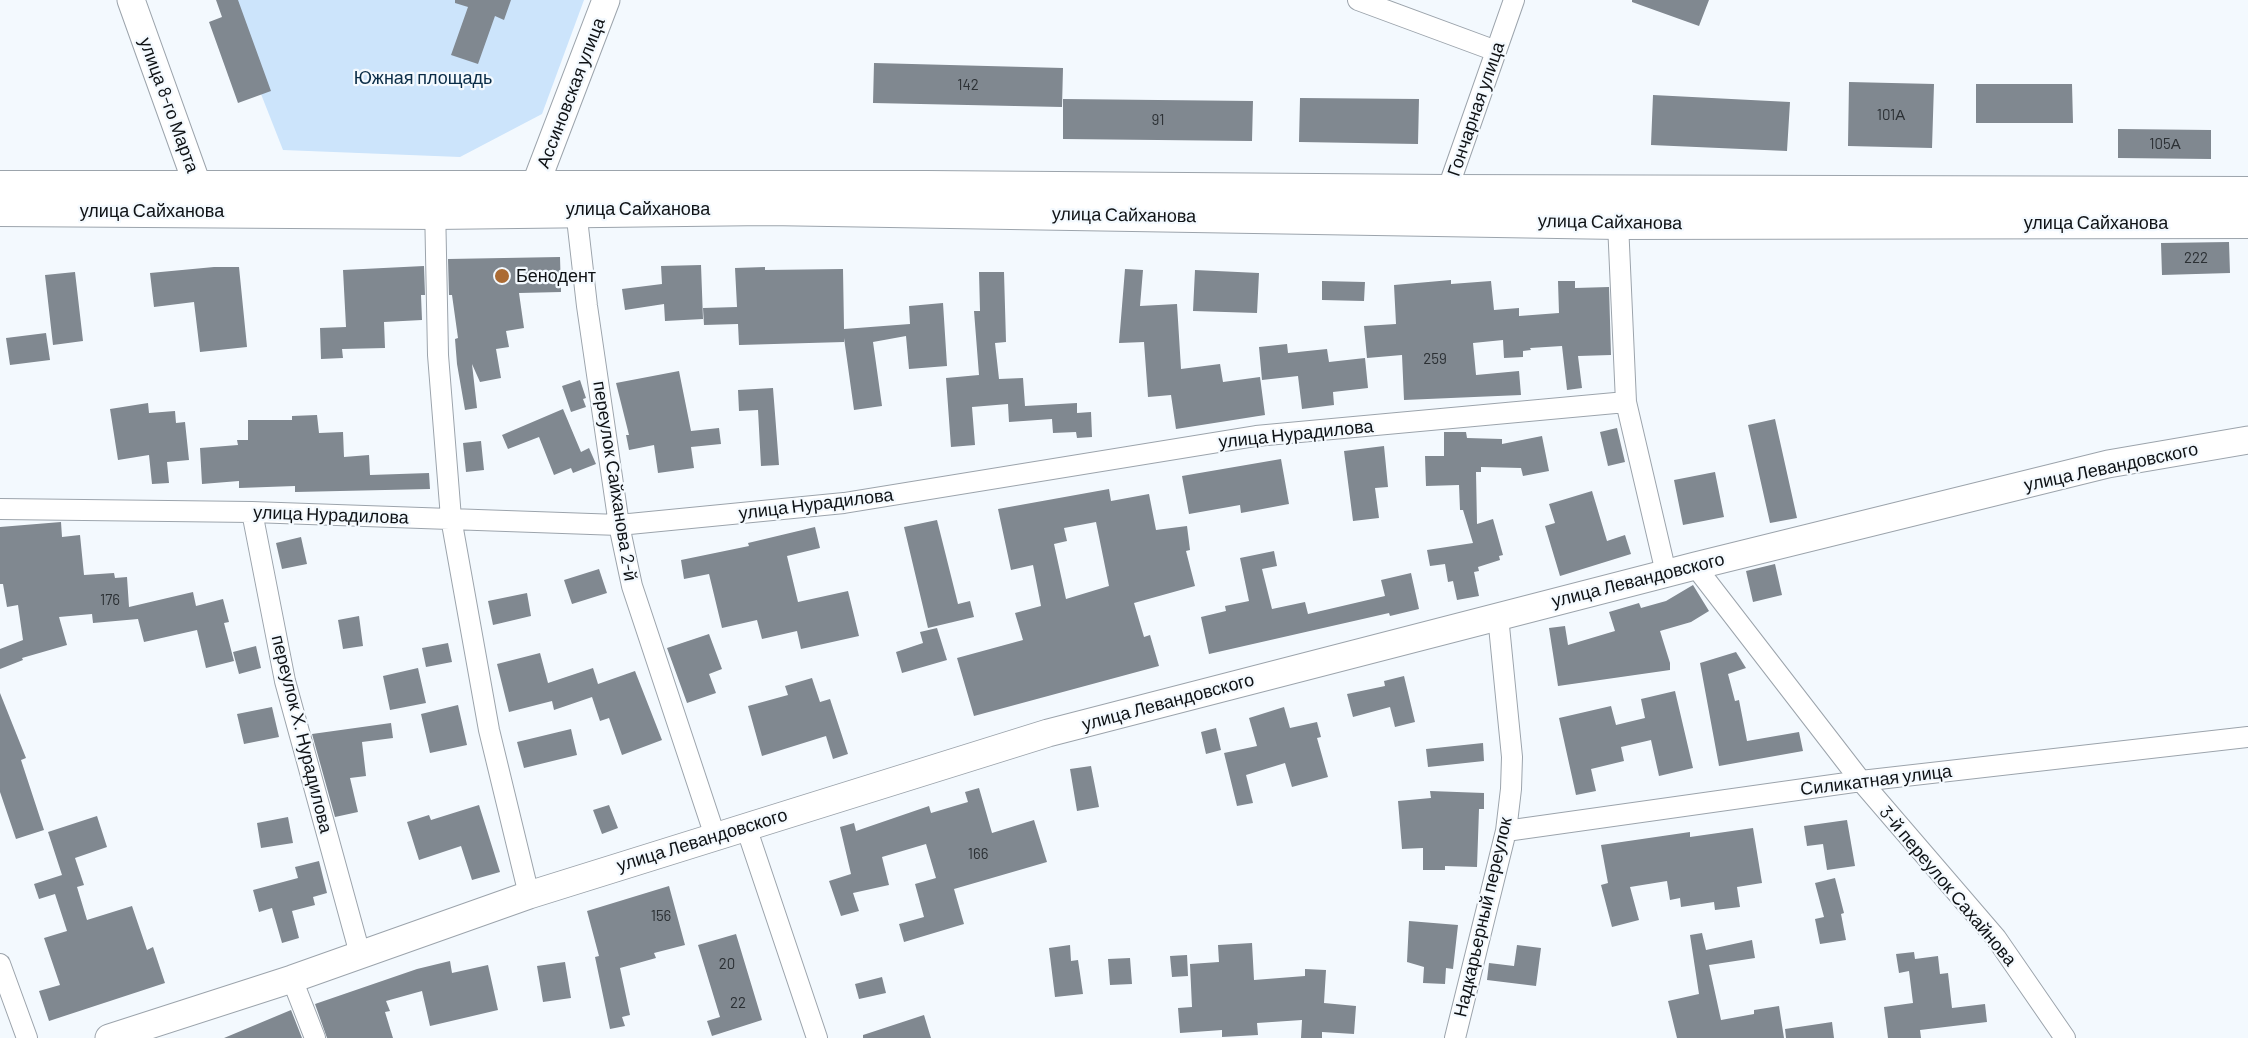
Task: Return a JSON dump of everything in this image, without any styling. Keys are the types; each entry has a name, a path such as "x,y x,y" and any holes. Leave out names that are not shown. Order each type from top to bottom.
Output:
{"main road":[{"name":"улица Сайханова","path":"435,200 536,186 574,198"},
{"name":"улица Сайханова","path":"0,187 198,199 574,198 1447,206 2248,193"},
{"name":"улица Сайханова","path":"0,210 198,199"},
{"name":"улица Сайханова","path":"1447,206 1618,223 2248,222"}],"street":[{"name":"улица 8-го Марта","path":"132,0 198,199"},
{"name":"Ассиновская улица","path":"536,186 606,0"},
{"path":"1359,0 1496,51"},
{"name":"Гончарная улица","path":"1447,206 1496,51 1515,0"},
{"name":"переулок Сайханова 2-й","path":"574,198 620,525 632,586 715,836"},
{"path":"435,200 438,355 451,518 489,730 529,895"},
{"path":"1618,223 1626,402 1666,573"},
{"name":"улица Нурадилова","path":"0,509 252,512 620,525 844,503 1256,436 1626,402"},
{"name":"улица Левандовского","path":"108,1038 292,979 529,895 1048,733 1666,573 2108,464 2248,440"},
{"name":"переулок Х. Нурадилова","path":"252,512 285,681 360,954"},
{"name":"3-й переулок Сахайнова","path":"1695,566 1861,782 1996,938 2065,1038"},
{"name":"Надкарьерный переулок","path":"1455,1038 1506,831 1512,758 1498,616"},
{"name":"Силикатная улица","path":"1506,831 1861,782 2248,737"},
{"path":"746,826 817,1038"},
{"path":"0,964 27,1038"},
{"path":"292,979 315,1038"}],"green space":[{"name":"Южная площадь","path":"224,0 584,0 542,114 460,157 283,150"}],"building":[{"path":"216,0 238,0 271,91 238,103 209,22 222,17"},
{"path":"455,0 511,0 504,20 495,16 478,64 451,55 468,7 455,3"},
{"path":"1632,0 1709,0 1699,26 1632,2"},
{"path":"874,63 1063,68 1062,107 873,103"},
{"path":"1849,82 1934,84 1932,148 1848,146"},
{"path":"1976,84 2072,84 2073,123 1976,123"},
{"path":"1653,95 1790,102 1787,151 1651,145"},
{"path":"1300,98 1419,99 1418,144 1299,142"},
{"path":"1063,99 1253,101 1252,141 1063,139"},
{"path":"2118,129 2211,130 2211,159 2118,158"},
{"path":"2229,242 2230,273 2162,275 2161,243"},
{"path":"560,257 561,292 519,293 524,328 506,331 509,347 496,349 501,378 480,382 472,364 477,408 465,410 457,364 455,339 458,338 452,295 449,295 448,259"},
{"path":"701,265 703,319 665,321 664,304 625,310 622,289 662,284 661,266"},
{"path":"424,266 425,295 421,295 422,320 384,322 385,348 342,349 343,358 321,359 320,328 346,327 343,270"},
{"path":"239,267 247,347 200,352 194,302 154,307 150,273"},
{"path":"765,267 765,270 843,269 844,329 910,324 909,306 943,303 947,366 909,369 906,336 873,342 882,406 854,410 844,338 844,342 739,345 738,324 704,325 703,308 737,307 735,268"},
{"path":"1125,269 1143,270 1140,306 1177,304 1181,369 1220,364 1223,382 1260,377 1265,415 1176,429 1171,395 1148,397 1144,342 1119,343"},
{"path":"1195,270 1259,273 1257,313 1193,311"},
{"path":"75,272 83,341 53,345 45,275"},
{"path":"979,272 1004,272 1006,342 995,343 999,379 1023,378 1025,406 1077,403 1077,413 1091,412 1092,437 1077,438 1076,432 1053,433 1052,419 1009,422 1008,404 972,407 975,445 951,447 946,378 979,375 974,311 980,311"},
{"path":"1451,280 1451,284 1491,281 1494,310 1519,308 1519,316 1559,313 1558,281 1575,281 1575,288 1609,287 1611,355 1578,356 1582,388 1567,390 1562,346 1530,348 1531,350 1523,351 1523,357 1504,358 1503,340 1473,343 1476,375 1519,371 1521,395 1404,400 1402,355 1367,358 1364,326 1396,324 1394,285"},
{"path":"1322,281 1365,282 1364,301 1322,300"},
{"path":"46,333 50,360 10,365 6,338"},
{"path":"1287,344 1288,353 1327,349 1329,362 1365,358 1368,388 1333,392 1334,405 1302,409 1298,376 1262,380 1259,347"},
{"path":"679,371 691,431 719,428 721,444 691,447 694,468 658,473 654,445 629,450 626,435 629,435 616,383"},
{"path":"580,380 586,398 583,399 586,407 571,412 562,386"},
{"path":"773,388 779,465 761,466 758,410 739,411 738,390"},
{"path":"148,403 149,413 175,411 176,423 185,422 189,460 167,462 169,483 152,484 149,455 118,460 110,409"},
{"path":"563,409 581,452 589,448 596,464 573,473 571,468 554,475 539,437 508,449 502,435"},
{"path":"317,415 319,433 343,432 344,457 369,455 370,475 429,473 430,489 295,492 295,486 239,488 239,481 202,484 200,448 238,445 237,440 248,440 248,420 292,420 292,416"},
{"path":"1775,419 1797,518 1770,523 1748,425"},
{"path":"1617,428 1625,462 1608,466 1600,432"},
{"path":"1444,432 1466,432 1467,438 1502,439 1502,444 1542,436 1549,471 1523,476 1521,468 1481,467 1481,472 1476,472 1477,524 1493,519 1503,555 1499,556 1500,560 1478,567 1479,571 1474,572 1479,596 1457,600 1453,581 1448,582 1445,564 1430,566 1427,550 1473,543 1463,510 1460,510 1459,485 1426,486 1425,456 1444,456"},
{"path":"481,441 484,470 466,472 463,443"},
{"path":"1384,446 1388,487 1375,488 1379,518 1353,521 1344,451"},
{"path":"1281,459 1289,504 1241,513 1240,505 1189,514 1182,476"},
{"path":"1715,472 1724,517 1683,525 1674,480"},
{"path":"1109,489 1111,501 1149,494 1156,530 1187,526 1190,550 1186,551 1195,586 1134,603 1144,637 1150,635 1159,666 974,716 957,658 1023,640 1015,613 1041,606 1033,565 1011,570 998,509","holes":["1096,522 1109,586 1066,599 1054,544 1067,541 1064,528"]},
{"path":"1592,491 1607,541 1625,535 1631,554 1560,576 1545,526 1555,523 1549,504"},
{"path":"937,520 958,604 970,601 974,617 928,628 904,527"},
{"path":"61,522 62,537 80,535 84,575 114,573 115,578 127,577 129,607 193,592 196,606 223,599 229,622 224,623 234,661 206,668 197,630 144,642 138,619 93,623 92,614 59,617 67,645 22,658 23,660 0,669 0,649 23,640 18,605 7,607 3,584 0,584 0,527"},
{"path":"815,527 820,548 787,556 798,602 848,591 859,636 801,649 797,631 762,639 757,620 722,628 709,574 684,579 681,560 749,546 748,543"},
{"path":"301,537 307,564 282,569 276,543"},
{"path":"1274,551 1277,566 1262,569 1272,609 1305,602 1308,614 1385,596 1381,580 1411,573 1419,609 1390,616 1389,613 1209,654 1201,617 1226,611 1225,606 1249,601 1240,558"},
{"path":"1775,564 1782,595 1753,602 1746,571"},
{"path":"599,569 607,593 572,604 564,580"},
{"path":"1693,585 1709,611 1691,622 1660,631 1670,670 1558,686 1549,628 1565,626 1568,645 1615,631 1609,612 1639,603 1641,608 1666,601"},
{"path":"527,593 531,616 493,625 488,601"},
{"path":"359,616 363,646 343,649 338,620"},
{"path":"937,628 947,660 902,673 896,652 923,643 920,632"},
{"path":"709,634 722,669 709,674 716,693 687,703 667,648"},
{"path":"448,643 452,662 426,667 422,648"},
{"path":"256,646 261,668 239,674 233,652"},
{"path":"1736,652 1746,668 1728,674 1735,701 1739,700 1747,741 1799,732 1803,751 1719,766 1700,663"},
{"path":"540,653 548,683 593,668 598,684 635,671 662,740 622,755 609,718 600,721 592,697 554,710 552,701 509,712 497,664"},
{"path":"418,668 426,703 390,710 383,676"},
{"path":"1404,676 1415,722 1395,727 1390,707 1353,717 1347,694 1385,686 1384,681"},
{"path":"812,678 820,702 830,699 848,754 833,759 826,736 762,756 748,706 788,695 785,686"},
{"path":"1675,691 1693,768 1659,776 1651,740 1621,747 1624,761 1591,769 1596,791 1576,795 1559,718 1611,706 1616,725 1645,718 1641,699"},
{"path":"0,693 26,758 21,760 44,830 16,839 0,792"},
{"path":"458,705 467,745 430,753 421,714"},
{"path":"272,707 279,737 244,744 237,714"},
{"path":"1284,707 1290,728 1317,722 1321,737 1317,738 1328,777 1292,787 1285,763 1246,775 1253,803 1237,806 1224,753 1257,746 1249,718"},
{"path":"391,723 393,738 362,742 366,776 350,778 358,812 335,817 312,734"},
{"path":"1216,728 1221,750 1206,754 1201,732"},
{"path":"571,729 577,755 524,768 517,742"},
{"path":"1483,743 1484,761 1428,767 1426,749"},
{"path":"1091,766 1099,807 1077,811 1070,769"},
{"path":"979,788 992,833 1034,820 1047,862 954,889 964,924 904,942 899,924 924,917 915,884 936,878 926,844 882,857 889,885 853,893 859,911 841,916 829,881 851,874 840,827 854,823 856,831 929,806 931,813 968,802 965,792"},
{"path":"1430,791 1484,793 1484,809 1479,809 1477,867 1445,866 1445,870 1423,870 1423,848 1402,849 1398,801 1431,798"},
{"path":"479,805 500,872 472,880 461,846 419,860 407,822 429,815 431,820"},
{"path":"609,805 618,828 602,834 593,810"},
{"path":"97,816 107,847 75,858 84,885 77,887 87,920 132,906 147,950 153,947 165,983 49,1021 39,991 60,985 44,938 67,931 55,894 39,899 34,884 62,875 48,832"},
{"path":"288,817 293,843 261,848 257,823"},
{"path":"1847,820 1855,866 1827,870 1823,844 1807,846 1804,826"},
{"path":"1753,828 1762,883 1737,887 1740,907 1715,910 1714,902 1681,907 1680,898 1670,900 1667,881 1630,887 1639,920 1612,927 1601,885 1608,883 1601,845 1690,832 1690,837"},
{"path":"319,861 327,893 313,897 315,905 292,911 299,938 282,943 272,908 259,912 253,890 298,878 295,867"},
{"path":"1835,878 1844,913 1841,914 1846,940 1820,944 1815,919 1824,917 1815,883"},
{"path":"669,886 685,945 654,953 656,958 620,968 630,1015 622,1017 625,1026 610,1029 595,957 599,956 587,911"},
{"path":"1409,921 1458,925 1453,969 1446,968 1445,984 1423,983 1424,967 1407,962"},
{"path":"1702,933 1706,950 1752,940 1755,958 1709,965 1721,1020 1754,1014 1754,1010 1779,1006 1784,1038 1677,1038 1668,1001 1699,994 1690,935"},
{"path":"736,934 762,1020 712,1036 707,1021 720,1017 698,945"},
{"path":"1252,943 1254,980 1305,976 1305,969 1326,970 1324,1003 1356,1006 1354,1034 1322,1032 1322,1038 1301,1038 1302,1020 1257,1023 1258,1035 1222,1037 1222,1030 1180,1033 1178,1008 1192,1007 1190,964 1219,962 1218,945"},
{"path":"1070,945 1071,961 1078,960 1083,994 1055,997 1049,948"},
{"path":"1517,945 1541,948 1536,986 1487,980 1489,963 1514,966"},
{"path":"1914,952 1915,959 1938,956 1940,974 1948,973 1952,1008 1985,1004 1987,1022 1920,1030 1921,1038 1888,1038 1884,1007 1913,1003 1909,971 1899,973 1896,954"},
{"path":"1187,955 1188,976 1172,977 1170,956"},
{"path":"1130,958 1132,984 1110,985 1108,959"},
{"path":"450,961 452,973 488,965 498,1010 430,1026 422,991 386,1001 390,1011 385,1012 393,1038 327,1038 315,1004 417,969"},
{"path":"565,962 571,998 543,1002 537,966"},
{"path":"882,977 886,993 859,999 855,984"},
{"path":"291,1010 302,1038 224,1038"},
{"path":"924,1015 931,1038 863,1038 863,1035"},
{"path":"1832,1022 1834,1038 1786,1038 1785,1029"}],"place":[{"name":"Бенодент","path":"502,276"}]}
